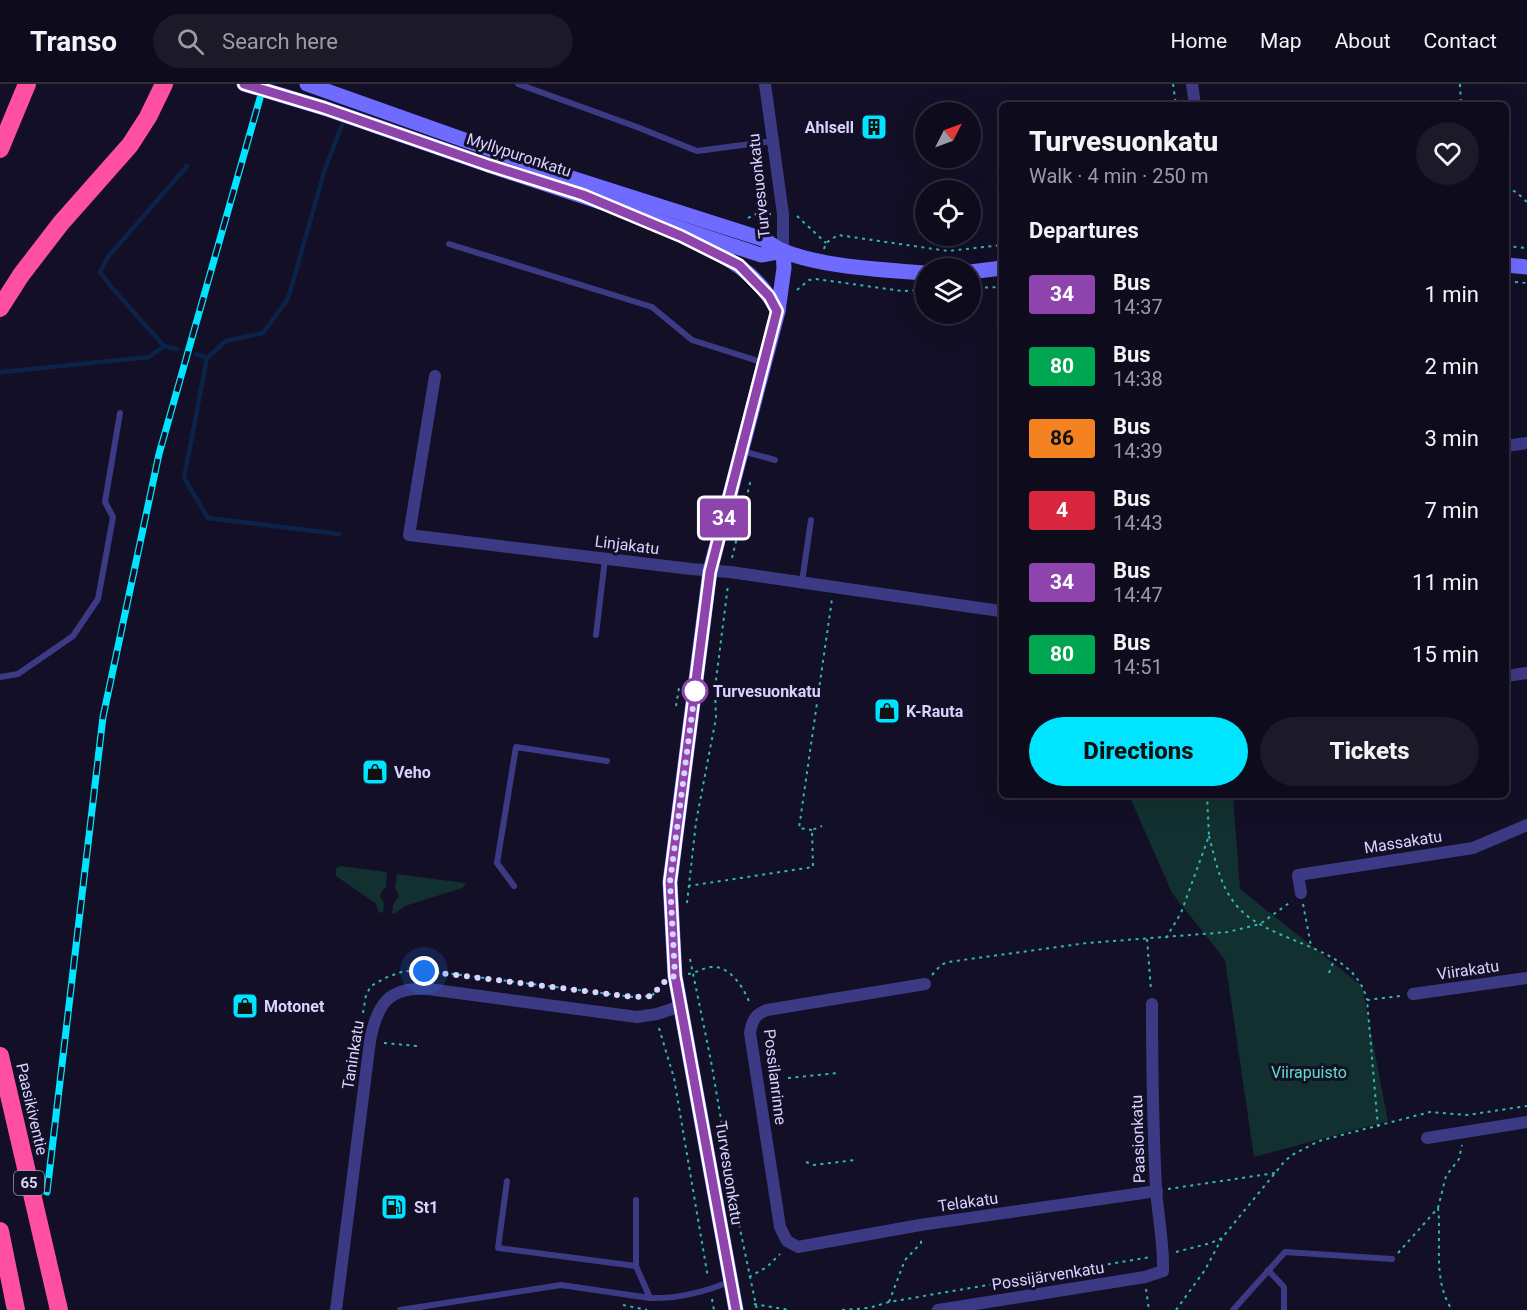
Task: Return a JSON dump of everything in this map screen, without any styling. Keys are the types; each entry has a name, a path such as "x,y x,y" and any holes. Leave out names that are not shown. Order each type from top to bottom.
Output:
{"highway":[{"path":"0,149 27,84"},
{"path":"0,308 21,275 62,223 130,145 148,117 164,84"},
{"name":"Paasikiventie","path":"0,1056 59,1310"},
{"path":"0,1231 16,1310"}],"main road":[{"name":"Myllypuronkatu","path":"244,84 324,108 761,255 783,251"},
{"name":"Myllypuronkatu","path":"307,84 589,184 763,239 783,251 822,261 915,272"},
{"path":"583,195 681,236 739,265 769,296 777,311"},
{"name":"Turvesuonkatu","path":"736,1310 675,976 670,882 710,572 777,311 784,268 783,251"},
{"path":"1509,265 1527,267"},
{"path":"981,271 999,268"}],"street":[{"name":"Turvesuonkatu","path":"765,84 783,214 783,251"},
{"path":"1192,84 1195,102"},
{"name":"Linjakatu","path":"435,376 408,535 710,572 730,572 999,611"},
{"path":"1509,446 1527,443"},
{"path":"1509,676 1527,673"},
{"name":"Massakatu","path":"1301,893 1298,875 1473,848 1527,825"},
{"name":"Viirakatu","path":"1413,994 1527,978"},
{"name":"Possilanrinne","path":"787,1241 780,1227 750,1033 754,1018 759,1012 767,1010 925,984"},
{"name":"Taninkatu","path":"336,1310 370,1041 375,1019 382,1005 400,990 413,988 637,1017 657,1014 681,1006"},
{"name":"Paasionkatu","path":"1152,1004 1156,1191 1163,1272"},
{"path":"1427,1138 1527,1122"},
{"name":"Telakatu","path":"787,1241 798,1247 920,1225 1156,1191"},
{"name":"Possijärvenkatu","path":"938,1310 1145,1277 1163,1272"}],"lane":[{"path":"518,84 697,151 773,141"},
{"path":"449,244 652,307 692,340 765,363"},
{"path":"0,677 18,674 73,636 98,599 114,517 105,502 120,413"},
{"path":"741,450 775,460"},
{"path":"802,582 811,520"},
{"path":"596,635 605,559"},
{"path":"514,885 497,863 516,747 607,761"},
{"path":"507,1180 498,1248 636,1266"},
{"path":"636,1200 636,1266 650,1298"},
{"path":"1233,1310 1285,1252 1392,1259"},
{"path":"1268,1270 1284,1287 1284,1310"},
{"path":"400,1310 561,1285 650,1298 682,1296 730,1282"}],"path":[{"path":"1173,84 1176,102"},
{"path":"1460,84 1461,102"},
{"path":"1509,189 1527,202"},
{"path":"826,243 838,235 948,251 999,245"},
{"path":"1509,246 1527,248"},
{"path":"797,290 809,280 816,279 902,291 915,290"},
{"path":"981,288 999,287"},
{"path":"687,908 696,822 716,718 715,688 730,572 756,455"},
{"path":"822,826 812,830 799,828 834,586"},
{"path":"1207,798 1209,836 1225,888 1234,903 1260,924 1311,946 1334,960 1355,977 1365,992 1368,1000 1378,1127"},
{"path":"688,886 813,867 812,830"},
{"path":"1166,938 1181,913 1209,836"},
{"path":"925,984 941,965 948,962 1087,943 1228,932 1260,924 1278,913 1301,893"},
{"path":"1301,893 1311,946"},
{"path":"1147,939 1152,1004"},
{"path":"689,955 757,1310"},
{"path":"1329,973 1334,960"},
{"path":"362,1014 366,995 371,986 404,970 446,973 633,997 652,996 660,984 667,979 713,967 727,971 742,987 754,1018"},
{"path":"1368,1000 1413,994"},
{"path":"657,1014 660,1037 674,1078 714,1310"},
{"path":"370,1041 417,1046"},
{"path":"788,1078 839,1073"},
{"path":"1176,1310 1204,1270 1222,1238 1292,1155 1319,1141 1430,1112 1467,1115 1527,1106"},
{"path":"1452,1310 1444,1297 1439,1274 1438,1208 1446,1176 1460,1159 1463,1132"},
{"path":"806,1162 814,1165 855,1160"},
{"path":"1156,1191 1275,1173"},
{"path":"1392,1259 1438,1208"},
{"path":"889,1302 905,1260 921,1243 920,1225"},
{"path":"842,1310 869,1309 889,1302 1190,1249 1222,1238"},
{"path":"749,1277 772,1263 787,1241"},
{"path":"755,1304 790,1310"}],"green space":[{"name":"Viirapuisto","path":"1130,798 1233,798 1240,889 1362,986 1388,1121 1254,1157 1225,960 1172,893"},
{"path":"340,866 387,872 386,888 380,896 384,903 383,913 379,912 375,903 336,876 336,868"},
{"path":"397,874 466,884 462,888 405,906 394,914 392,913 393,905 399,896 395,888"}],"waterway":[{"path":"339,534 208,518 184,478 207,358 226,341 263,333 288,299 325,169 342,125"},
{"path":"177,349 164,346 100,272 108,257 187,166"},
{"path":"2,372 149,357 164,346"},
{"path":"196,354 207,358"}],"railway":[{"path":"47,1192 103,717 159,454 264,84"}],"bus line":[{"name":"34","path":"244,84 324,108 488,165 583,195 681,236 739,265 769,296 777,311 710,572 670,882 675,976 736,1310"}],"place":[{"name":"Ahlsell","path":"874,127"},
{"name":"Turvesuonkatu","path":"695,691"},
{"name":"K-Rauta","path":"887,711"},
{"name":"Veho","path":"375,772"},
{"name":"Motonet","path":"245,1006"},
{"name":"St1","path":"394,1207"}],"route":[{"path":"424,971 633,997 652,996 660,984 675,976 670,882 695,691"}]}
